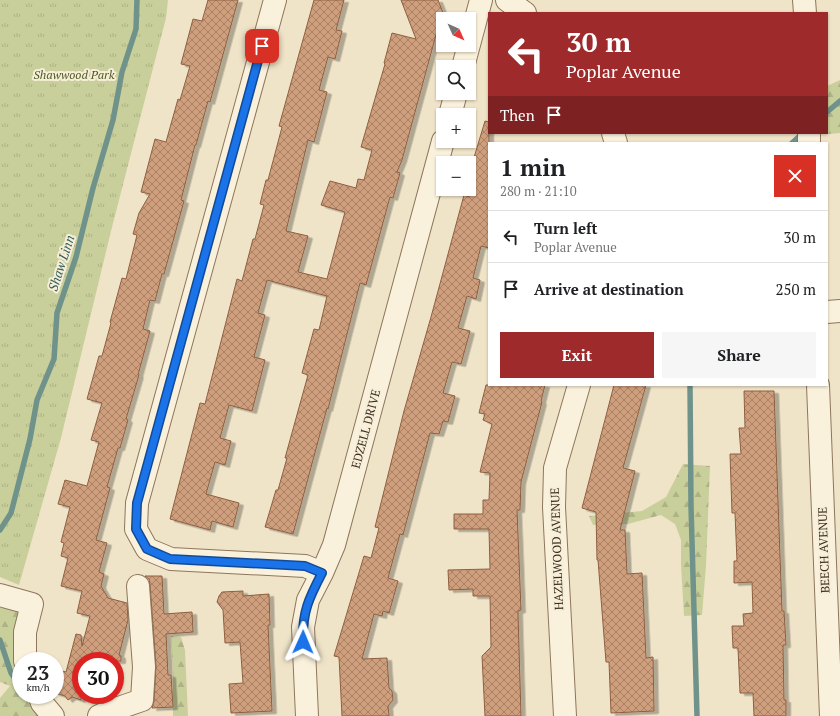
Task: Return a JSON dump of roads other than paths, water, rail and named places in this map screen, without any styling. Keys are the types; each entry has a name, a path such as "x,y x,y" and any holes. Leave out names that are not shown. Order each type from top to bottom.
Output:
{"street":[{"path":"274,0 137,503 136,529 147,549 170,559 305,566 322,573"},
{"path":"465,60 481,0"},
{"path":"507,0 524,12"},
{"path":"804,0 805,12"},
{"name":"EDZELL DRIVE","path":"307,716 303,627 308,600 334,545 441,148"},
{"path":"828,312 840,311"},
{"name":"HAZELWOOD AVENUE","path":"565,716 554,507 555,468 579,386"},
{"name":"BEECH AVENUE","path":"818,386 831,716"},
{"path":"99,716 142,700 144,667 138,586"},
{"path":"0,595 32,604 25,632 25,652"},
{"path":"43,704 53,716"}],"waterway":[{"name":"Shaw Linn","path":"0,530 11,513 30,439 37,400 54,359 57,313 76,257 93,188 113,120 122,72 136,29 137,0"},
{"path":"828,111 840,101"},
{"path":"793,142 802,134"},
{"path":"690,386 691,506 697,716"},
{"name":"Shaw Linn","path":"0,640 12,674"}],"park label":[{"name":"Shawwood Park","path":"74,75"}]}
